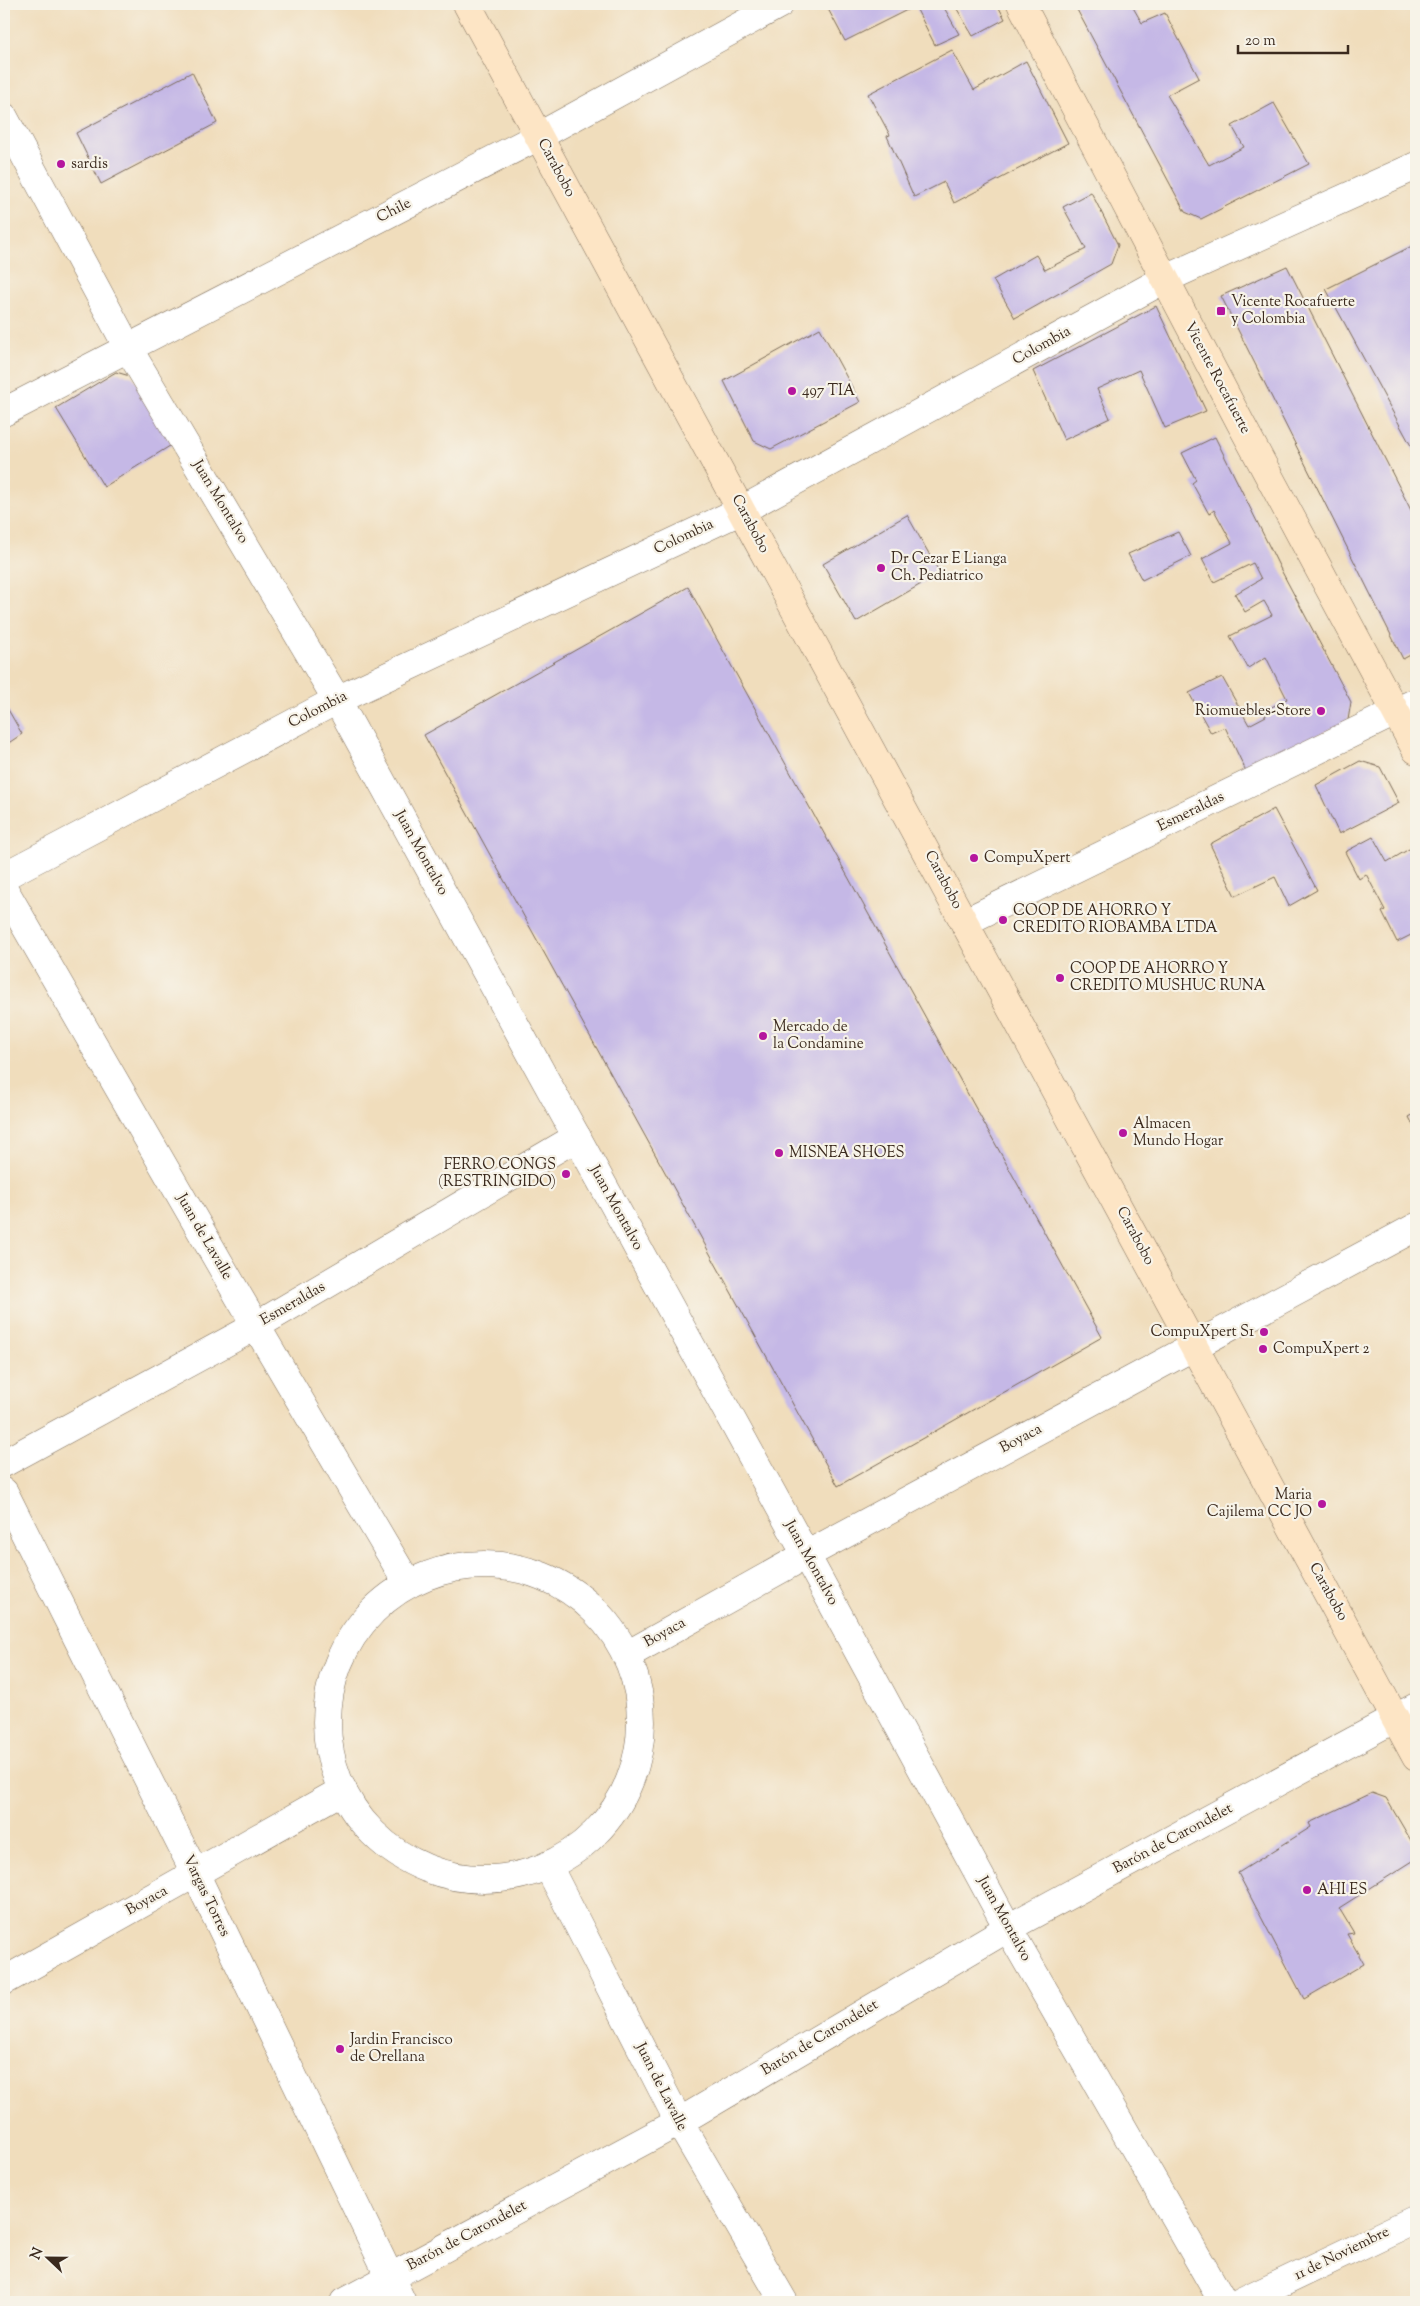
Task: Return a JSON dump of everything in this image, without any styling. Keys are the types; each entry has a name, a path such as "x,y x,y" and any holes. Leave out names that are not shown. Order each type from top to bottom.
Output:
{"main road":[{"name":"Carabobo","path":"468,4 1194,1346 1406,1713 1416,1757"},
{"name":"Vicente Rocafuerte","path":"1021,4 1165,279 1406,707 1416,750"}],"street":[{"name":"Chile","path":"4,412 539,136 780,4"},
{"name":"Juan Montalvo","path":"4,117 128,348 337,700 806,1555 1008,1928 1223,2302"},
{"name":"Colombia","path":"4,876 337,700 742,510 1165,279 1416,166"},
{"name":"Esmeraldas","path":"965,922 1406,707"},
{"name":"Juan de Lavalle","path":"4,889 256,1326 408,1584"},
{"name":"Esmeraldas","path":"4,1463 256,1326 577,1137"},
{"name":"Boyaca","path":"627,1655 806,1555 1416,1227"},
{"name":"Vargas Torres","path":"4,1492 195,1874 402,2302"},
{"path":"491,1564 533,1572 572,1590 604,1619 627,1655 639,1695 640,1736 631,1776 612,1813 584,1843 548,1866 510,1877 469,1879 430,1870 394,1852 376,1836 364,1824 343,1790 330,1753 327,1713 334,1674 352,1638 376,1607 408,1584 448,1568 491,1564"},
{"name":"Barón de Carondelet","path":"344,2302 679,2122 1008,1928 1406,1713"},
{"name":"Boyaca","path":"4,1981 343,1790"},
{"name":"Juan de Lavalle","path":"548,1866 679,2122 784,2302"},
{"name":"11 de Noviembre","path":"1242,2302 1416,2219"}],"building":[{"path":"833,4 942,4 959,34 935,45 915,6 845,41 827,7"},
{"path":"954,4 997,4 1005,19 973,36"},
{"path":"1074,4 1131,4 1142,23 1165,13 1199,78 1167,95 1209,165 1244,147 1232,126 1274,103 1309,164 1201,219 1185,212"},
{"path":"952,50 974,90 1026,61 1068,143 954,203 944,182 914,197 887,136 890,135 868,94"},
{"path":"192,72 217,123 101,184 76,133"},
{"path":"1091,192 1118,245 1111,264 1015,318 993,280 1036,255 1045,270 1086,249 1063,207"},
{"path":"1416,244 1416,311 1412,313 1416,321 1416,455 1326,289"},
{"path":"1287,266 1416,520 1416,652 1403,659 1221,296"},
{"path":"1156,306 1206,411 1165,428 1139,370 1097,389 1110,418 1064,440 1033,371"},
{"name":"497 TIA","path":"820,328 860,402 771,449 754,441 724,381"},
{"path":"116,372 133,377 173,444 104,487 56,408"},
{"path":"1215,437 1281,570 1351,702 1348,720 1246,771 1225,727 1211,733 1189,693 1222,677 1249,725 1266,716 1264,711 1287,699 1266,657 1248,668 1230,636 1272,615 1264,601 1245,612 1235,594 1261,579 1253,563 1214,582 1202,559 1232,543 1214,510 1209,514 1192,483 1196,480 1182,453"},
{"name":"Dr Cezar E Lianga Ch. Pediatrico","path":"907,515 940,573 856,622 823,564"},
{"path":"1178,532 1191,556 1142,580 1128,554"},
{"name":"Mercado de la Condamine","path":"688,587 1102,1337 838,1486 424,735"},
{"path":"6,706 22,734 4,746 4,708"},
{"path":"1360,761 1380,767 1399,803 1339,834 1316,785"},
{"path":"1274,809 1317,890 1289,906 1275,877 1235,896 1210,844"},
{"path":"1373,837 1387,862 1416,845 1416,936 1415,933 1397,942 1382,912 1385,910 1366,874 1359,879 1345,852"},
{"path":"1416,1113 1416,1131 1409,1117"},
{"name":"AHI ES","path":"1372,1793 1386,1798 1416,1849 1416,1859 1339,1908 1354,1933 1347,1934 1364,1964 1304,1999 1238,1873 1311,1827 1309,1823"}],"place":[{"name":"sardis","path":"61,164"},
{"name":"Vicente Rocafuerte y Colombia","path":"1221,311"},
{"name":"497 TIA","path":"792,391"},
{"name":"Dr Cezar E Lianga Ch. Pediatrico","path":"881,568"},
{"name":"Riomuebles-Store","path":"1321,711"},
{"name":"CompuXpert","path":"974,858"},
{"name":"COOP DE AHORRO Y CREDITO RIOBAMBA LTDA","path":"1003,920"},
{"name":"COOP DE AHORRO Y CREDITO MUSHUC RUNA","path":"1060,978"},
{"name":"Mercado de la Condamine","path":"763,1036"},
{"name":"Almacen Mundo Hogar","path":"1123,1133"},
{"name":"MISNEA SHOES","path":"779,1153"},
{"name":"FERRO CONGS (RESTRINGIDO)","path":"566,1174"},
{"name":"CompuXpert S1","path":"1264,1332"},
{"name":"CompuXpert 2","path":"1263,1349"},
{"name":"Maria Cajilema CC JO","path":"1322,1504"},
{"name":"AHI ES","path":"1307,1890"},
{"name":"Jardin Francisco de Orellana","path":"340,2049"}]}
